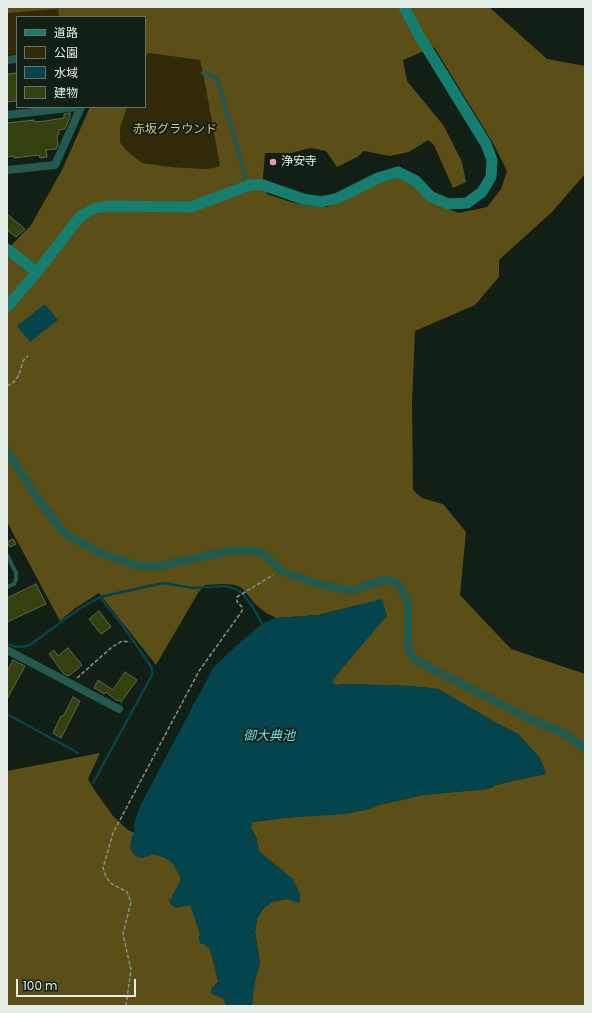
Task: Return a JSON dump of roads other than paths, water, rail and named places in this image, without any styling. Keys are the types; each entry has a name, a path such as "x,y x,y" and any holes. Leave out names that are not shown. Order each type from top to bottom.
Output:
{"street":[{"path":"7,307 82,215 95,208 109,206 191,207 246,186 263,185 303,199 321,202 338,198 378,178 398,172 416,181 430,196 448,204 467,203 482,192 491,177 492,160 486,144 420,37 404,7"},
{"path":"7,115 68,108"},
{"path":"7,170 55,165 81,108"},
{"path":"7,249 37,272"},
{"path":"7,451 36,496 61,529 69,536 101,553 126,562 142,566 159,566 236,550 255,551 264,554 281,571 303,579 341,589 357,589 383,580 389,580 398,584 408,603 408,646 415,659 524,716 562,732 585,749"},
{"path":"7,650 119,709"}],"lane":[{"path":"203,73 217,78 244,171 246,186"},
{"path":"7,555 16,573 16,579 14,584 7,587"}],"water":[{"path":"45,304 58,320 30,342 17,326"},
{"name":"御大典池","path":"382,599 387,616 343,667 332,683 337,685 410,686 438,689 518,734 540,758 546,774 496,785 488,789 422,795 346,814 284,818 252,822 251,827 256,837 259,851 293,879 300,894 300,903 286,899 271,902 263,909 257,918 255,933 260,963 255,980 252,1006 227,1006 223,998 212,994 211,989 218,982 217,976 210,949 205,944 200,944 200,934 190,905 175,908 169,902 180,881 180,876 173,863 164,857 153,854 142,858 137,857 132,853 130,847 132,836 135,833 134,824 140,806 213,668 236,646 262,624 276,618 319,615"}],"waterway":[{"path":"7,644 22,647 30,645 79,609 100,597 163,583 194,588 226,586 236,589 242,593 253,607 263,626"},
{"path":"93,783 152,675 152,668 123,626 100,597"},
{"path":"7,714 78,753"}],"place":[{"name":"浄安寺","path":"273,162"}],"park label":[{"name":"赤坂グラウンド","path":"175,130"}]}
